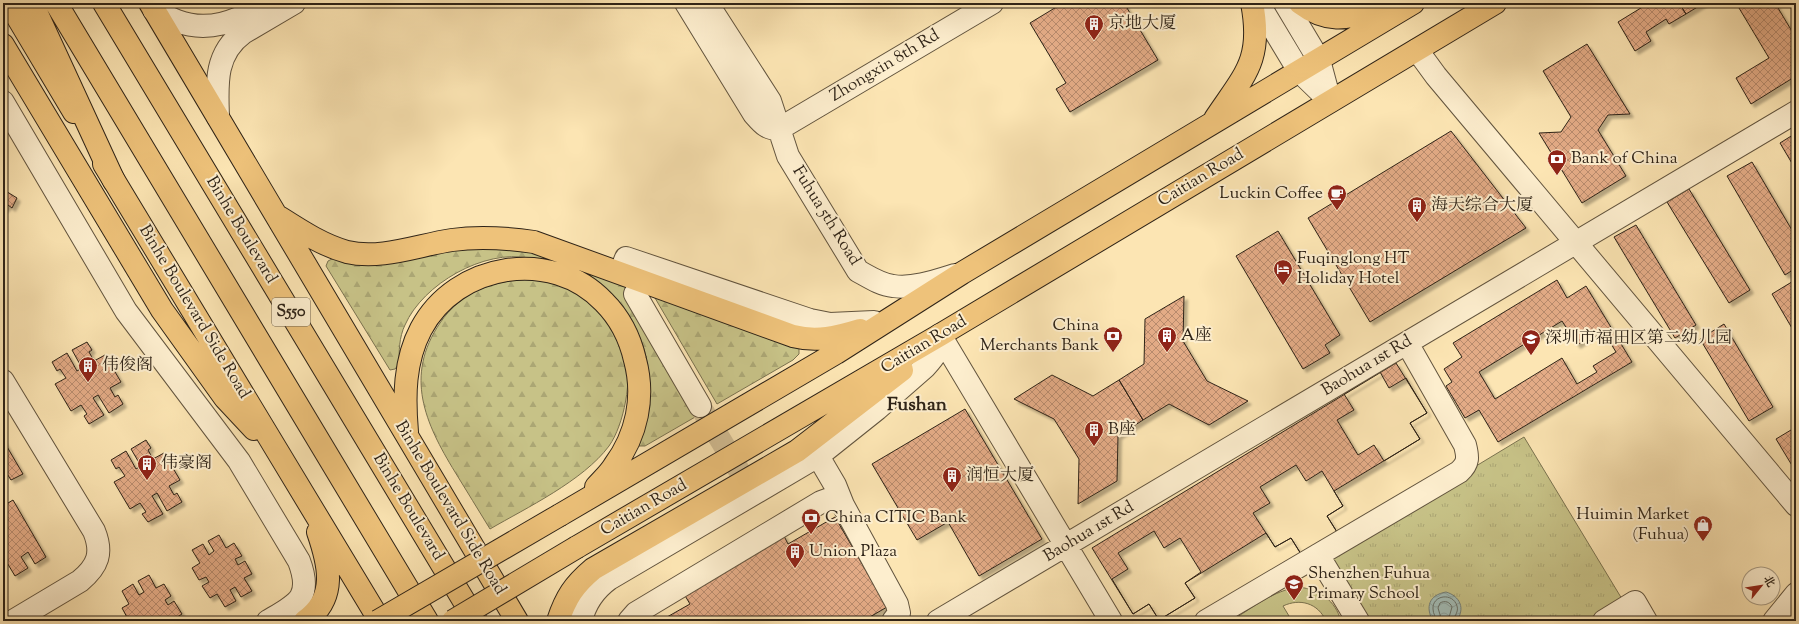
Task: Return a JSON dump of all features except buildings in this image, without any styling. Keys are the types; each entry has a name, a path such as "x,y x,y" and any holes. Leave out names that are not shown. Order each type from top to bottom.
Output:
{"main road":[{"name":"Binhe Boulevard Side Road","path":"9,3 114,181 309,502 379,621"},
{"path":"32,3 114,181"},
{"name":"S550","path":"56,3 427,621"},
{"name":"Binhe Boulevard","path":"104,3 476,621"},
{"path":"1212,123 1245,75 1253,57 1255,20 1252,3"},
{"path":"1300,3 1307,9 1319,14 1343,18 1385,7 1412,3"},
{"path":"379,621 836,353 962,273 1412,3"},
{"path":"1438,37 1456,16 1470,3"},
{"name":"Caitian Road","path":"453,621 940,335 1495,3"},
{"name":"Binhe Boulevard Side Road","path":"152,6 517,621"},
{"path":"3,45 148,287 181,339 225,398 250,426 278,452"},
{"path":"276,215 326,245 348,252 370,254 389,252 453,240 477,238 499,238 534,242 807,340 828,339 884,322"},
{"path":"407,435 405,406 407,374 412,352 421,329 434,309 451,292 472,279 490,272 514,268 540,269 560,274 583,285 608,307 621,323 632,346 639,374 640,402 635,425 626,446 614,467 585,500"},
{"path":"558,621 567,598 578,581 593,569 797,451 892,378 940,335"},
{"path":"305,621 317,611 323,602 327,591 328,580 324,550 309,502"}],"street":[{"path":"218,117 217,77 228,32 247,15 268,3"},
{"path":"152,6 177,22 228,32 294,3"},
{"path":"686,3 754,114 763,125 771,129 779,128"},
{"name":"Fuhua 5th Road","path":"707,3 770,101 788,156 858,271 875,280 892,286 908,286 962,273"},
{"name":"Zhongxin 8th Rd","path":"770,101 777,106 782,107 795,104 965,3"},
{"name":"Zhongxin 8th Rd","path":"779,128 992,3"},
{"path":"1258,3 1299,71 1330,101"},
{"path":"1285,3 1319,60 1330,101"},
{"path":"1417,50 1436,76 1796,505"},
{"path":"3,102 126,311 239,461 299,561 304,574 305,587 300,598 291,607 268,621"},
{"name":"Baohua 1st Rd","path":"938,621 961,615 1066,545 1796,112"},
{"path":"625,261 810,320 830,324 884,322"},
{"path":"635,294 700,406"},
{"path":"582,621 591,597 599,587 609,579 751,491 818,456 877,409 931,360 941,345 940,335"},
{"path":"940,335 1111,621"},
{"path":"1206,621 1459,472 1466,466 1468,456 1465,444 1407,343"},
{"path":"3,381 94,531 98,542 96,565 90,573 80,581 13,621"},
{"path":"818,456 835,496 897,604 899,613 893,621"},
{"path":"629,621 636,613 835,496"},
{"path":"1318,556 1358,621"},
{"path":"1774,621 1796,594"},
{"path":"1604,621 1635,602 1646,621"}],"green space":[{"path":"512,247 639,283 709,409 645,446 639,446 637,444 647,393 647,365 644,350 638,334 629,317 532,259 511,257 493,259 475,264 440,283 414,310 405,325 400,339 399,364 395,369 390,370 326,266 328,261 332,259 454,248"},
{"path":"526,279 573,288 586,295 597,306 625,353 628,375 626,401 619,426 614,437 609,446 598,459 553,493 490,529 444,454 435,436 423,399 421,381 423,362 429,343 440,323 457,303 477,290 513,280"},
{"path":"648,286 799,345 799,354 793,360 717,404"},
{"path":"1524,437 1622,599 1586,621 1369,621 1329,555"},
{"path":"1299,587 1307,588 1326,597 1335,607 1341,621 1326,621 1323,615 1313,606 1302,602 1296,602 1283,606 1292,621 1231,621 1272,596"}],"water":[{"path":"1446,592 1458,600 1461,612 1456,621 1433,621 1429,611 1430,602 1436,596"}],"tunnel":[{"path":"700,406 749,487"}],"place":[{"name":"京地大厦","path":"1094,41"},
{"name":"Bank of China","path":"1557,176"},
{"name":"Luckin Coffee","path":"1337,211"},
{"name":"海天综合大厦","path":"1417,223"},
{"name":"Fuqinglong HT Holiday Hotel","path":"1283,286"},
{"name":"China Merchants Bank","path":"1113,353"},
{"name":"A座","path":"1167,353"},
{"name":"深圳市福田区第二幼儿园","path":"1531,356"},
{"name":"伟俊阁","path":"88,383"},
{"name":"B座","path":"1094,447"},
{"name":"伟豪阁","path":"147,481"},
{"name":"润恒大厦","path":"952,493"},
{"name":"China CITIC Bank","path":"811,535"},
{"name":"Huimin Market (Fuhua)","path":"1703,542"},
{"name":"Union Plaza","path":"795,569"},
{"name":"Shenzhen Fuhua Primary School","path":"1294,601"}],"district":[{"name":"Fushan","path":"917,405"}]}
